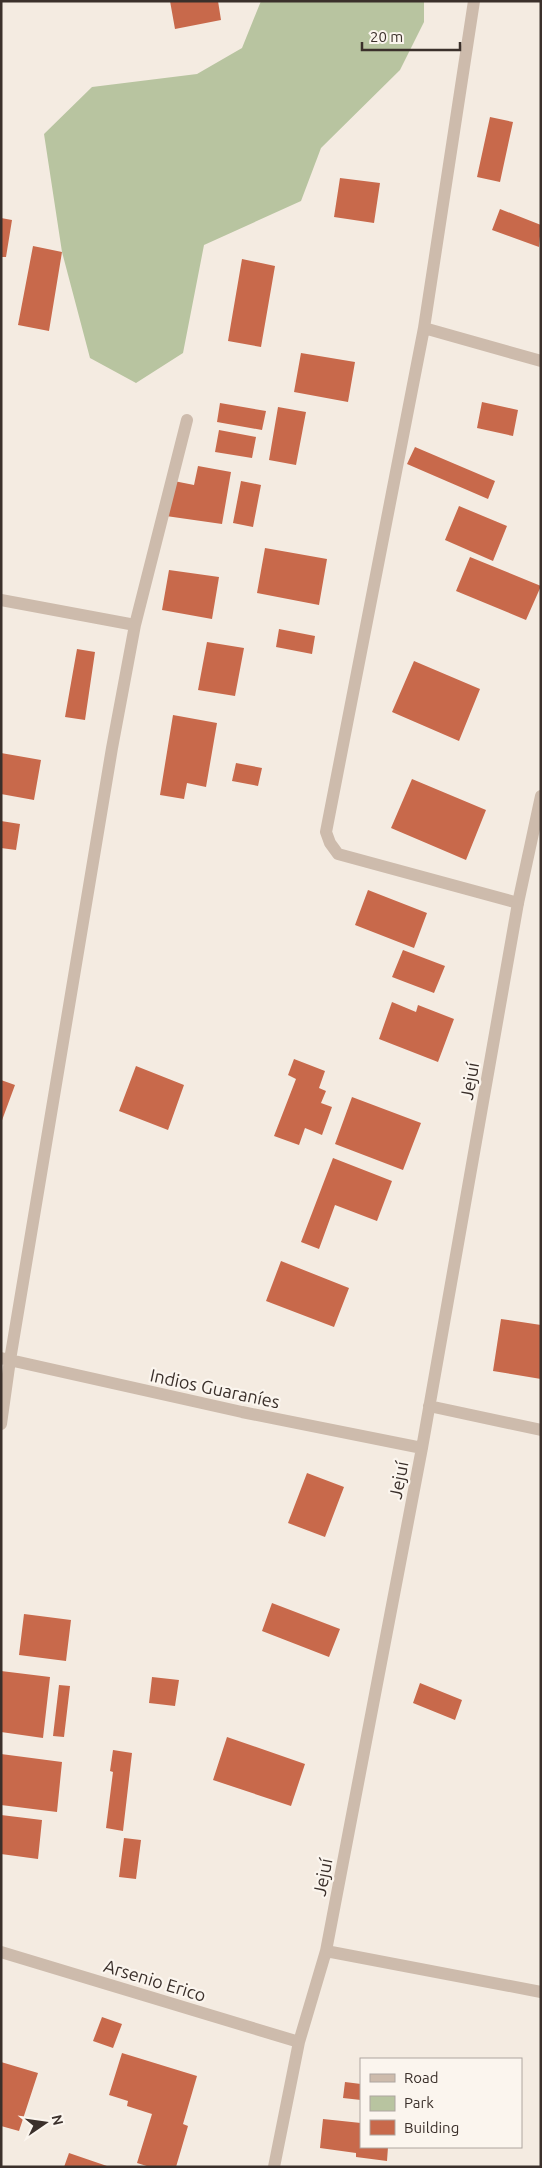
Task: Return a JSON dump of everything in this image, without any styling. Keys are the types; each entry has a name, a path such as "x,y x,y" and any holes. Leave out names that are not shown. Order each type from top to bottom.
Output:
{"street":[{"path":"474,1 424,328 326,832 330,844 338,854 518,903"},
{"path":"424,328 541,361"},
{"path":"1,1424 6,1359 112,748 135,625 187,420"},
{"path":"1,600 135,625"},
{"name":"Jejuí","path":"274,2167 299,2042 326,1951 422,1448 518,903 540,803"},
{"name":"Indios Guaraníes","path":"6,1359 242,1412 422,1448"},
{"path":"429,1406 541,1430"},
{"path":"326,1951 541,1992"},
{"name":"Arsenio Erico","path":"1,1952 299,2042"}],"green space":[{"path":"261,1 424,1 424,22 400,70 321,148 301,201 204,245 183,353 136,383 90,358 62,252 44,134 92,87 197,74 242,48"}],"building":[{"path":"170,1 218,1 221,20 175,29"},
{"path":"490,117 513,122 500,182 477,177"},
{"path":"340,178 380,183 374,223 334,217"},
{"path":"500,209 541,225 539,247 492,230"},
{"path":"1,218 12,220 6,257 1,257"},
{"path":"33,246 62,252 49,331 18,325"},
{"path":"242,259 275,266 261,347 228,341"},
{"path":"301,353 355,362 348,402 294,392"},
{"path":"482,402 518,410 513,436 477,428"},
{"path":"220,403 266,411 262,430 217,422"},
{"path":"278,407 306,412 296,465 269,460"},
{"path":"219,430 256,437 252,458 215,452"},
{"path":"415,447 495,481 488,499 407,464"},
{"path":"198,466 231,472 222,524 166,516 174,481 194,485"},
{"path":"241,481 261,485 253,527 233,523"},
{"path":"459,506 507,526 493,561 445,540"},
{"path":"265,548 327,559 319,605 257,593"},
{"path":"470,557 541,586 526,620 456,591"},
{"path":"169,570 219,577 212,619 162,610"},
{"path":"279,629 315,636 312,654 276,647"},
{"path":"207,642 244,648 235,696 198,690"},
{"path":"77,649 95,652 85,720 65,717"},
{"path":"414,661 480,689 459,741 392,712"},
{"path":"173,715 217,723 206,787 187,783 184,799 160,795"},
{"path":"1,753 41,760 34,800 1,794"},
{"path":"236,763 262,768 258,786 232,781"},
{"path":"412,779 486,810 466,860 391,828"},
{"path":"1,821 20,824 16,850 1,848"},
{"path":"368,890 427,913 414,948 355,925"},
{"path":"403,950 445,966 434,993 392,977"},
{"path":"392,1002 416,1012 418,1005 454,1019 438,1062 379,1039"},
{"path":"294,1059 325,1071 319,1088 326,1091 321,1103 332,1107 322,1135 305,1128 299,1145 274,1136 296,1079 288,1075"},
{"path":"136,1066 184,1085 168,1130 119,1111"},
{"path":"1,1080 15,1085 1,1123"},
{"path":"352,1097 421,1123 403,1170 335,1144"},
{"path":"333,1158 392,1181 377,1221 335,1205 319,1249 301,1242"},
{"path":"281,1261 349,1288 334,1327 266,1301"},
{"path":"501,1319 541,1325 541,1379 493,1371"},
{"path":"307,1473 344,1487 325,1537 288,1523"},
{"path":"272,1603 340,1629 329,1657 262,1631"},
{"path":"24,1614 71,1620 66,1661 19,1655"},
{"path":"1,1671 50,1677 43,1738 1,1732"},
{"path":"152,1677 179,1680 175,1706 149,1703"},
{"path":"420,1683 462,1700 455,1720 413,1703"},
{"path":"59,1685 70,1686 64,1737 53,1736"},
{"path":"227,1737 305,1764 291,1806 213,1780"},
{"path":"113,1750 132,1753 123,1831 106,1828 113,1772 110,1771"},
{"path":"1,1754 62,1762 57,1812 1,1805"},
{"path":"1,1815 42,1820 38,1859 1,1854"},
{"path":"124,1838 141,1840 136,1879 119,1877"},
{"path":"102,2017 122,2024 113,2048 93,2041"},
{"path":"122,2053 197,2076 183,2124 188,2126 176,2167 150,2167 137,2163 152,2114 127,2106 128,2101 109,2095"},
{"path":"1,2062 38,2073 19,2131 1,2126"},
{"path":"345,2082 360,2084 360,2100 343,2098"},
{"path":"323,2119 360,2123 360,2148 388,2148 387,2161 356,2157 356,2153 320,2148"},
{"path":"69,2153 107,2166 107,2167 64,2167"}]}
